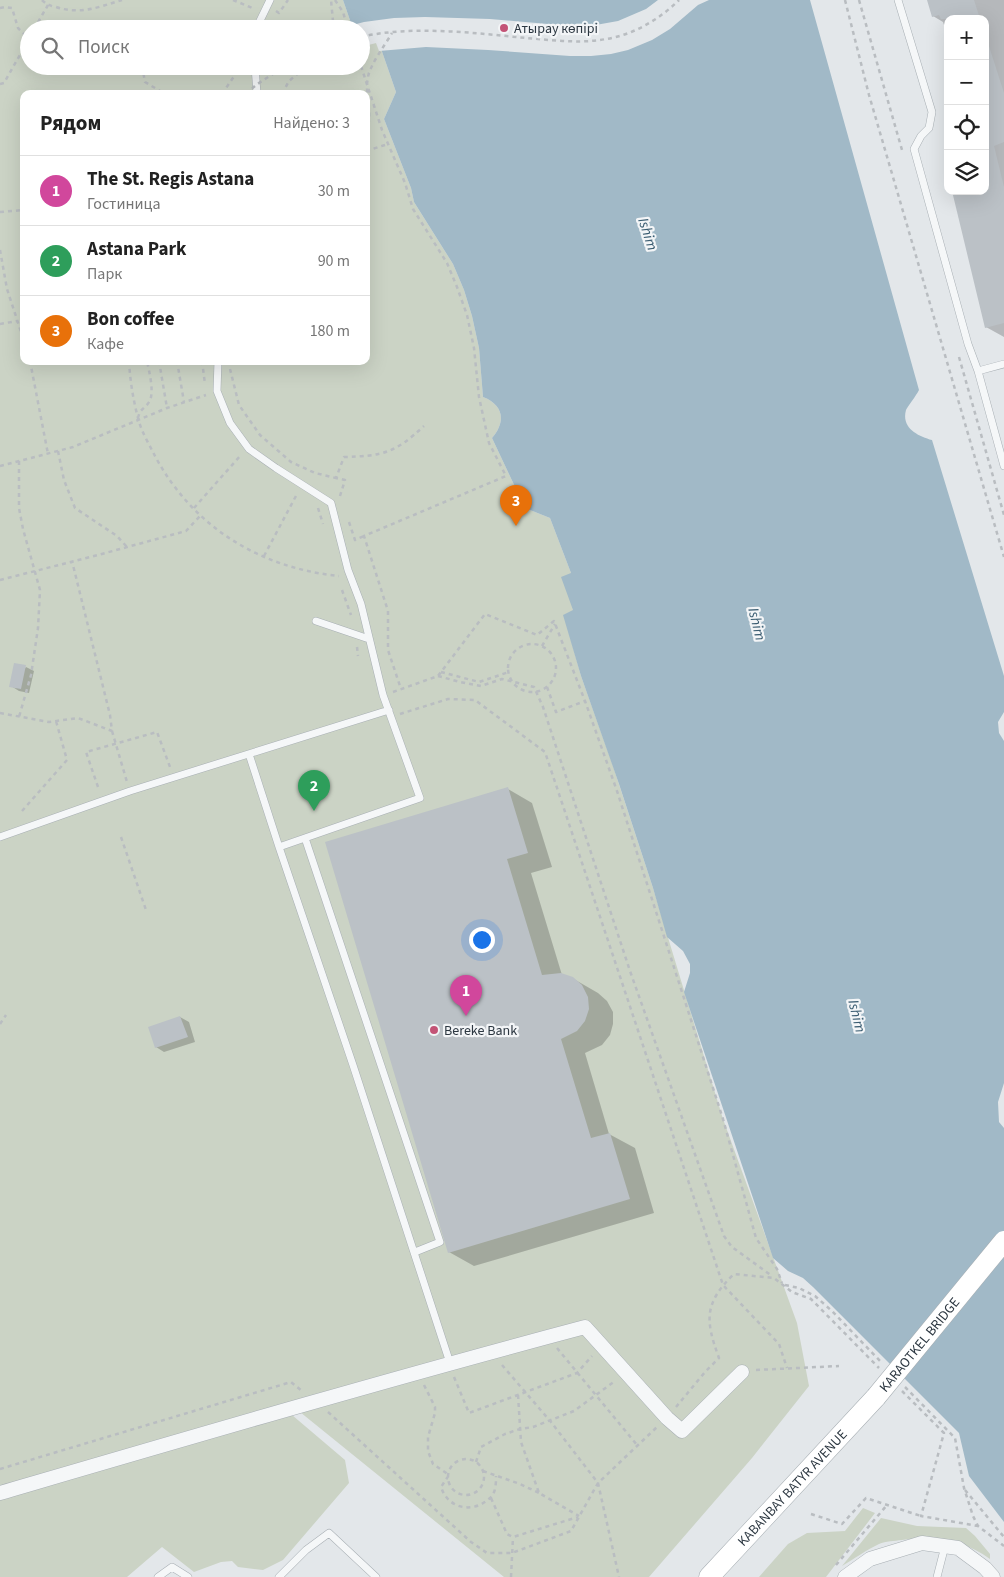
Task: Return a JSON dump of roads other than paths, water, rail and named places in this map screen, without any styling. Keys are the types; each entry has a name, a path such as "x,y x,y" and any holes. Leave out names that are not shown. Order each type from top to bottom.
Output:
{"main road":[{"name":"KARAOTKEL BRIDGE","path":"876,1397 1004,1241"},
{"name":"KARAOTKEL BRIDGE","path":"876,1397 952,1319 989,1278 1004,1258"},
{"name":"KABANBAY BATYR AVENUE","path":"709,1577 876,1397"}],"street":[{"path":"0,1493 449,1363 585,1327 667,1418 682,1431 742,1372"},
{"path":"846,1577 870,1559 922,1543 958,1548 989,1572"}],"lane":[{"path":"260,20 270,0"},
{"path":"898,0 932,112 929,128 921,136 914,149 1004,466"},
{"path":"256,75 257,90"},
{"path":"978,371 1004,364"},
{"path":"218,365 217,391 230,423 249,449 331,503 348,570 361,604 383,696 420,798 279,847"},
{"path":"316,621 369,639"},
{"path":"0,837 130,791 389,710"},
{"path":"249,754 353,1065 449,1363"},
{"path":"305,838 440,1242 414,1252"},
{"path":"279,1577 306,1550 329,1533 376,1577"},
{"path":"937,1577 945,1546"},
{"path":"158,1577 172,1568 188,1577"}],"water":[{"name":"Ishim","path":"343,0 810,0 919,390 906,410 906,422 916,433 932,440 1004,676 1004,712 998,722 999,733 1004,741 1004,1083 998,1102 999,1122 1004,1128 1004,1522 969,1476 959,1433 813,1287 803,1278 788,1271 773,1258 684,992 690,973 690,964 683,951 667,937 653,888 581,676 563,615 573,610 561,577 571,573 550,518 525,508 492,438 499,426 501,414 499,409 490,400 483,397 479,348 464,290 453,264 414,202 411,188 384,119 396,92 378,40 370,35 370,20 350,20"}],"place":[{"name":"Атырау көпірі","path":"504,28"},
{"name":"Bon coffee","path":"516,526"},
{"name":"Astana Park","path":"314,811"},
{"name":"The St. Regis Astana","path":"466,1016"},
{"name":"Bereke Bank","path":"434,1030"}]}
